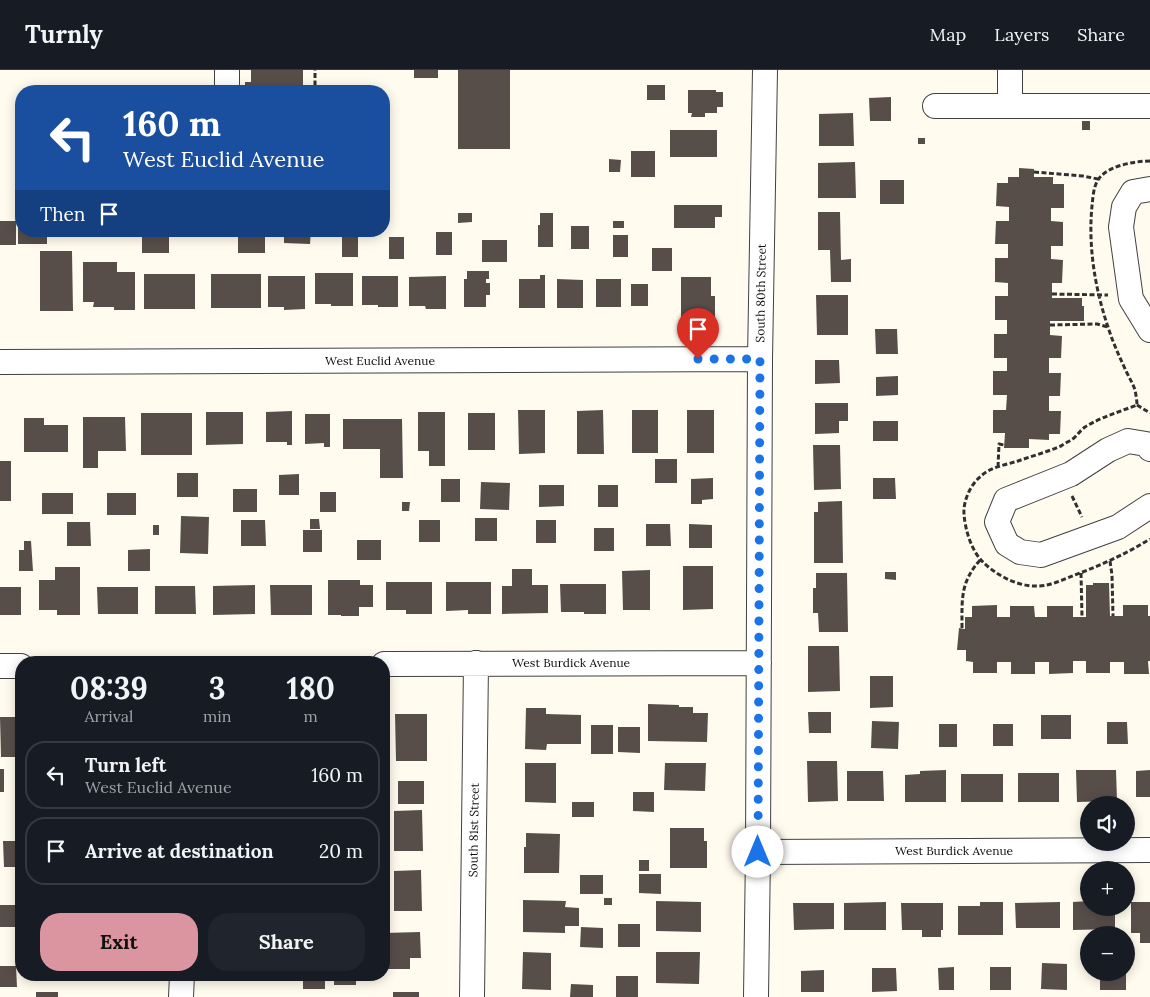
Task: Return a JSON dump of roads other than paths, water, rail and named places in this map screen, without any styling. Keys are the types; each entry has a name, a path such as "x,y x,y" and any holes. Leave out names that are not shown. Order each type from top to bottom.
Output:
{"street":[{"path":"227,70 227,85"},
{"name":"South 80th Street","path":"756,997 760,359 765,70"},
{"path":"1010,70 1010,106"},
{"path":"935,106 1150,106"},
{"path":"1150,189 1133,192 1124,208 1121,227 1131,299 1150,330"},
{"name":"West Euclid Avenue","path":"0,362 760,359"},
{"path":"1150,450 1146,444 1128,441 1108,450 1071,474 1006,500 997,522 1007,544 1020,552 1041,555 1118,527 1150,506"},
{"name":"South 81st Street","path":"472,997 476,663"},
{"name":"West Burdick Avenue","path":"390,664 759,663"},
{"path":"0,666 15,666"},
{"name":"West Burdick Avenue","path":"758,852 1150,850"},
{"path":"181,997 182,981"}]}
